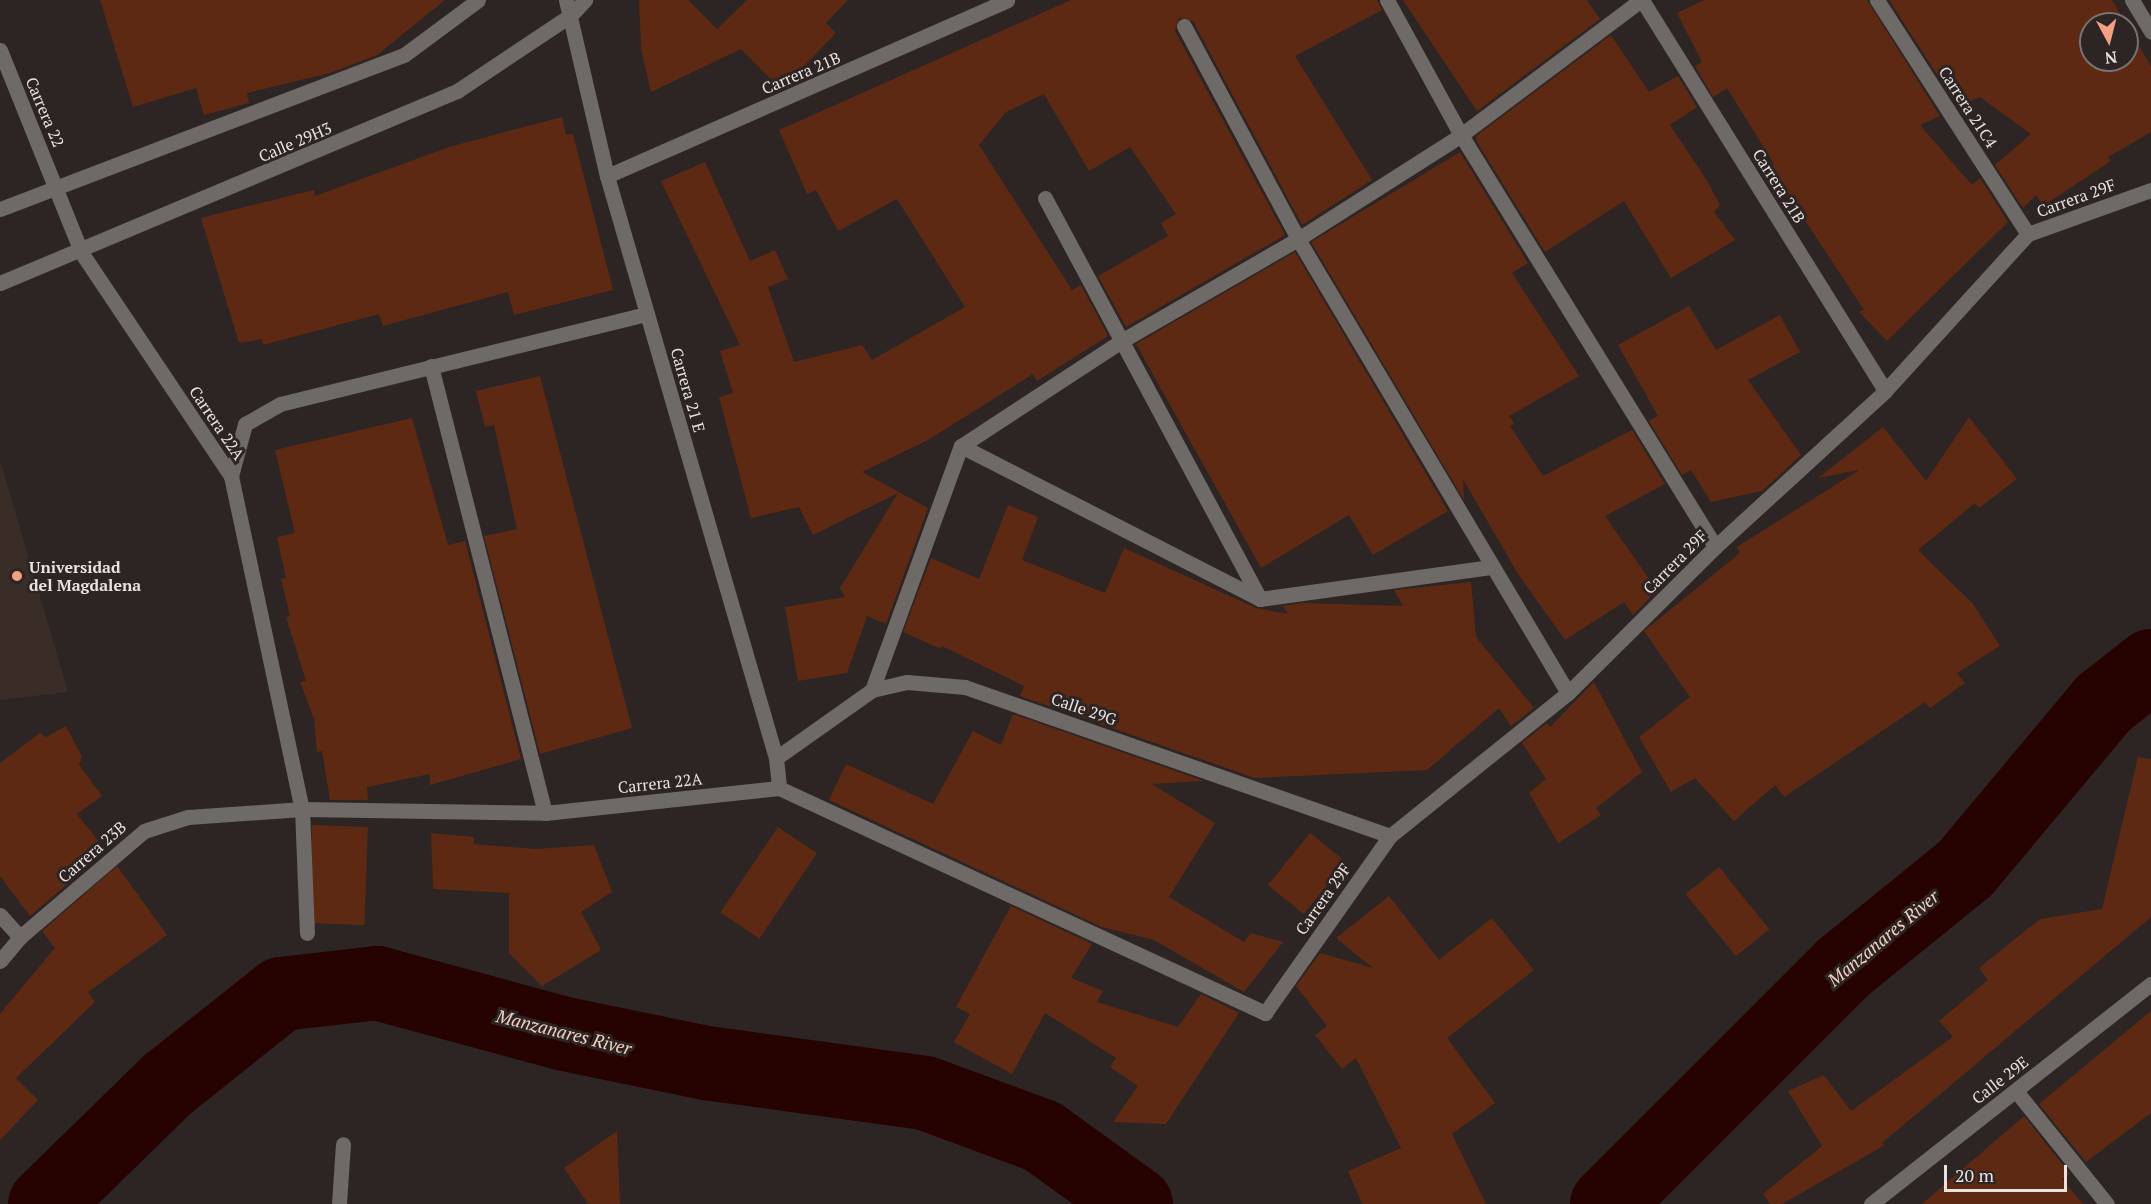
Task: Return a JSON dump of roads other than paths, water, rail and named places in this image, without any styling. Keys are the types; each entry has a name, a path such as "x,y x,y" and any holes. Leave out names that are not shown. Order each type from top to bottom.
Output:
{"street":[{"path":"0,209 58,189 222,120 404,55 478,0"},
{"name":"Calle 29H3","path":"1,280 81,252 457,91 568,8 585,0"},
{"name":"Carrera 21B","path":"607,176 1007,0"},
{"path":"1387,0 1461,135 1715,547"},
{"name":"Carrera 21B","path":"961,446 1123,340 1298,239 1461,135 1642,0 1885,391"},
{"name":"Carrera 21C4","path":"1877,0 2028,234"},
{"path":"2132,0 2151,32"},
{"name":"Carrera 21 E","path":"568,8 607,176 776,758 779,788"},
{"path":"1184,26 1298,239 1568,693"},
{"name":"Carrera 22","path":"0,50 58,189"},
{"name":"Carrera 22A","path":"58,189 81,252 231,476 302,810 307,933"},
{"name":"Carrera 29F","path":"779,788 1265,1012 1390,836 1568,693 1715,547 1885,391 2028,234 2151,190"},
{"path":"1045,198 1260,599"},
{"path":"231,476 245,424 280,404 647,314"},
{"path":"431,366 545,813"},
{"path":"872,690 961,446 1260,599 1491,567"},
{"name":"Calle 29G","path":"776,758 872,690 907,682 965,687 1390,836"},
{"name":"Carrera 22A","path":"302,810 545,813 779,788"},
{"name":"Carrera 23B","path":"0,961 20,937 144,831 188,817 302,810"},
{"path":"0,915 20,937"},
{"name":"Calle 29E","path":"1871,1204 2151,984"},
{"path":"2016,1091 2107,1204"},
{"path":"339,1204 342,1144"}],"waterway":[{"name":"Manzanares River","path":"1607,1204 1844,967 1965,869 2104,703 2151,666"},
{"name":"Manzanares River","path":"45,1204 168,1084 281,994 377,983 565,1034 706,1063 925,1093 1042,1136 1136,1204"}],"place":[{"name":"Universidad del Magdalena","path":"17,576"}]}
